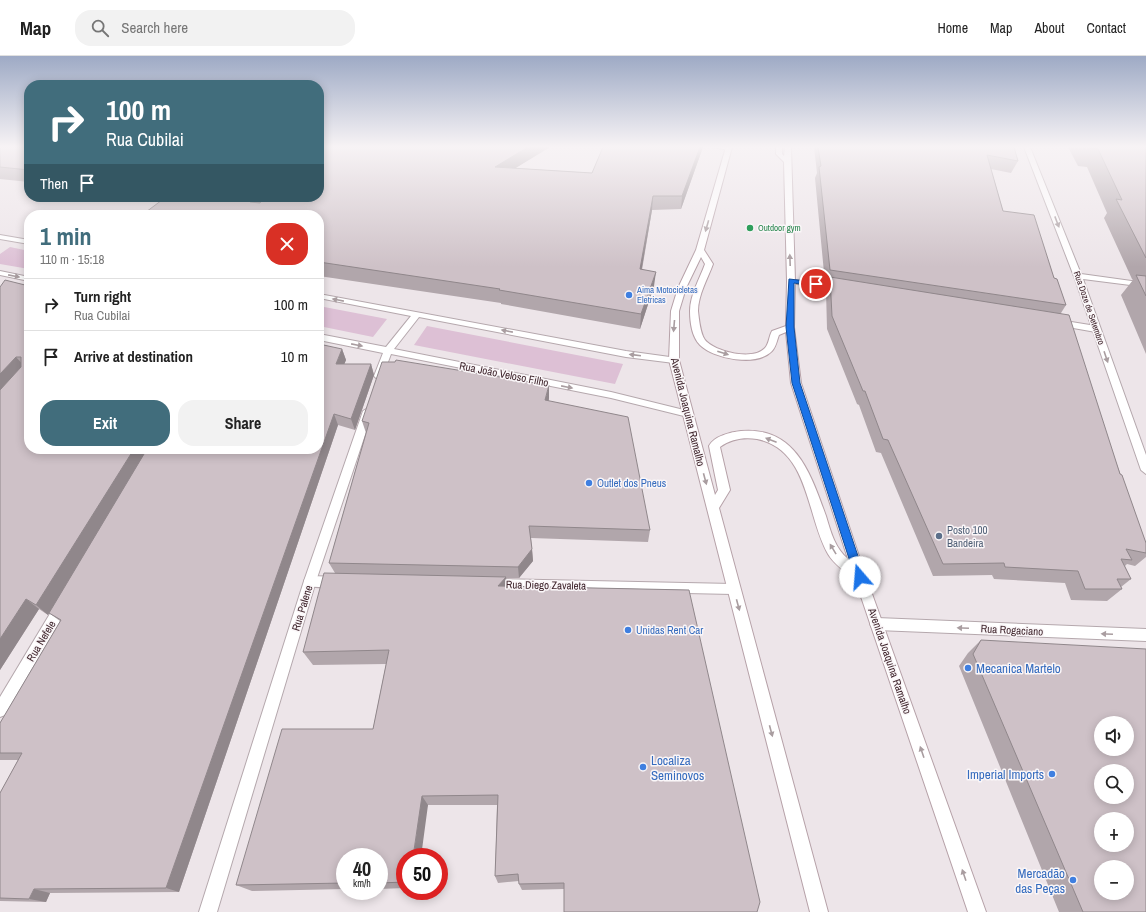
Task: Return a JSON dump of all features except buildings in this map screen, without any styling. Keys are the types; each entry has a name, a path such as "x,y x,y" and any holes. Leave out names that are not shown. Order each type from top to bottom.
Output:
{"main road":[{"name":"Avenida Joaquina Ramalho","path":"718,187 700,250 682,288 675,311 674,360 819,912"},
{"name":"Avenida Joaquina Ramalho","path":"788,187 791,281 790,327 796,383 860,577 977,912"},
{"name":"Rua Doze de Setembro","path":"1043,187 1078,276 1146,470"},
{"path":"2,239 24,241"},
{"path":"700,250 709,264 694,308 698,332 703,343 716,351 731,355 751,357 764,353 769,349 775,333 790,327"},
{"path":"0,273 24,278"},
{"path":"1078,276 1146,285"},
{"path":"791,281 846,289"},
{"path":"324,297 626,354 674,360"},
{"name":"Rua Palene","path":"208,912 310,581 388,351 416,315"},
{"path":"1047,321 1096,329"},
{"name":"Rua João Veloso Filho","path":"324,338 611,395 688,414"},
{"path":"713,508 724,490 714,446 723,439 740,435 762,437 776,441 788,449 801,470 833,551 860,577"},
{"path":"310,581 350,582"},
{"name":"Rua Diego Zavaleta","path":"478,584 733,589"},
{"name":"Rua Nefele","path":"0,710 70,593"},
{"name":"Rua Rogaciano","path":"877,624 1146,636"}],"shaded area":[{"path":"10,247 24,250 24,268 0,264 0,254"},
{"path":"324,307 387,319 373,337 324,327"},
{"path":"427,326 623,364 615,384 414,345"}],"place":[{"name":"Outdoor gym","path":"750,228"},
{"name":"Aima Motocicletas Eletricas","path":"629,295"},
{"name":"Outlet dos Pneus","path":"589,483"},
{"name":"Posto 100 Bandeira","path":"939,536"},
{"name":"Unidas Rent Car","path":"628,630"},
{"name":"Mecanica Martelo","path":"968,668"},
{"name":"Localiza Seminovos","path":"643,767"},
{"name":"Imperial Imports","path":"1052,774"},
{"name":"Mercadão das Peças","path":"1073,880"}],"route":[{"path":"816,284 791,281 790,327 796,383 860,577"}]}
